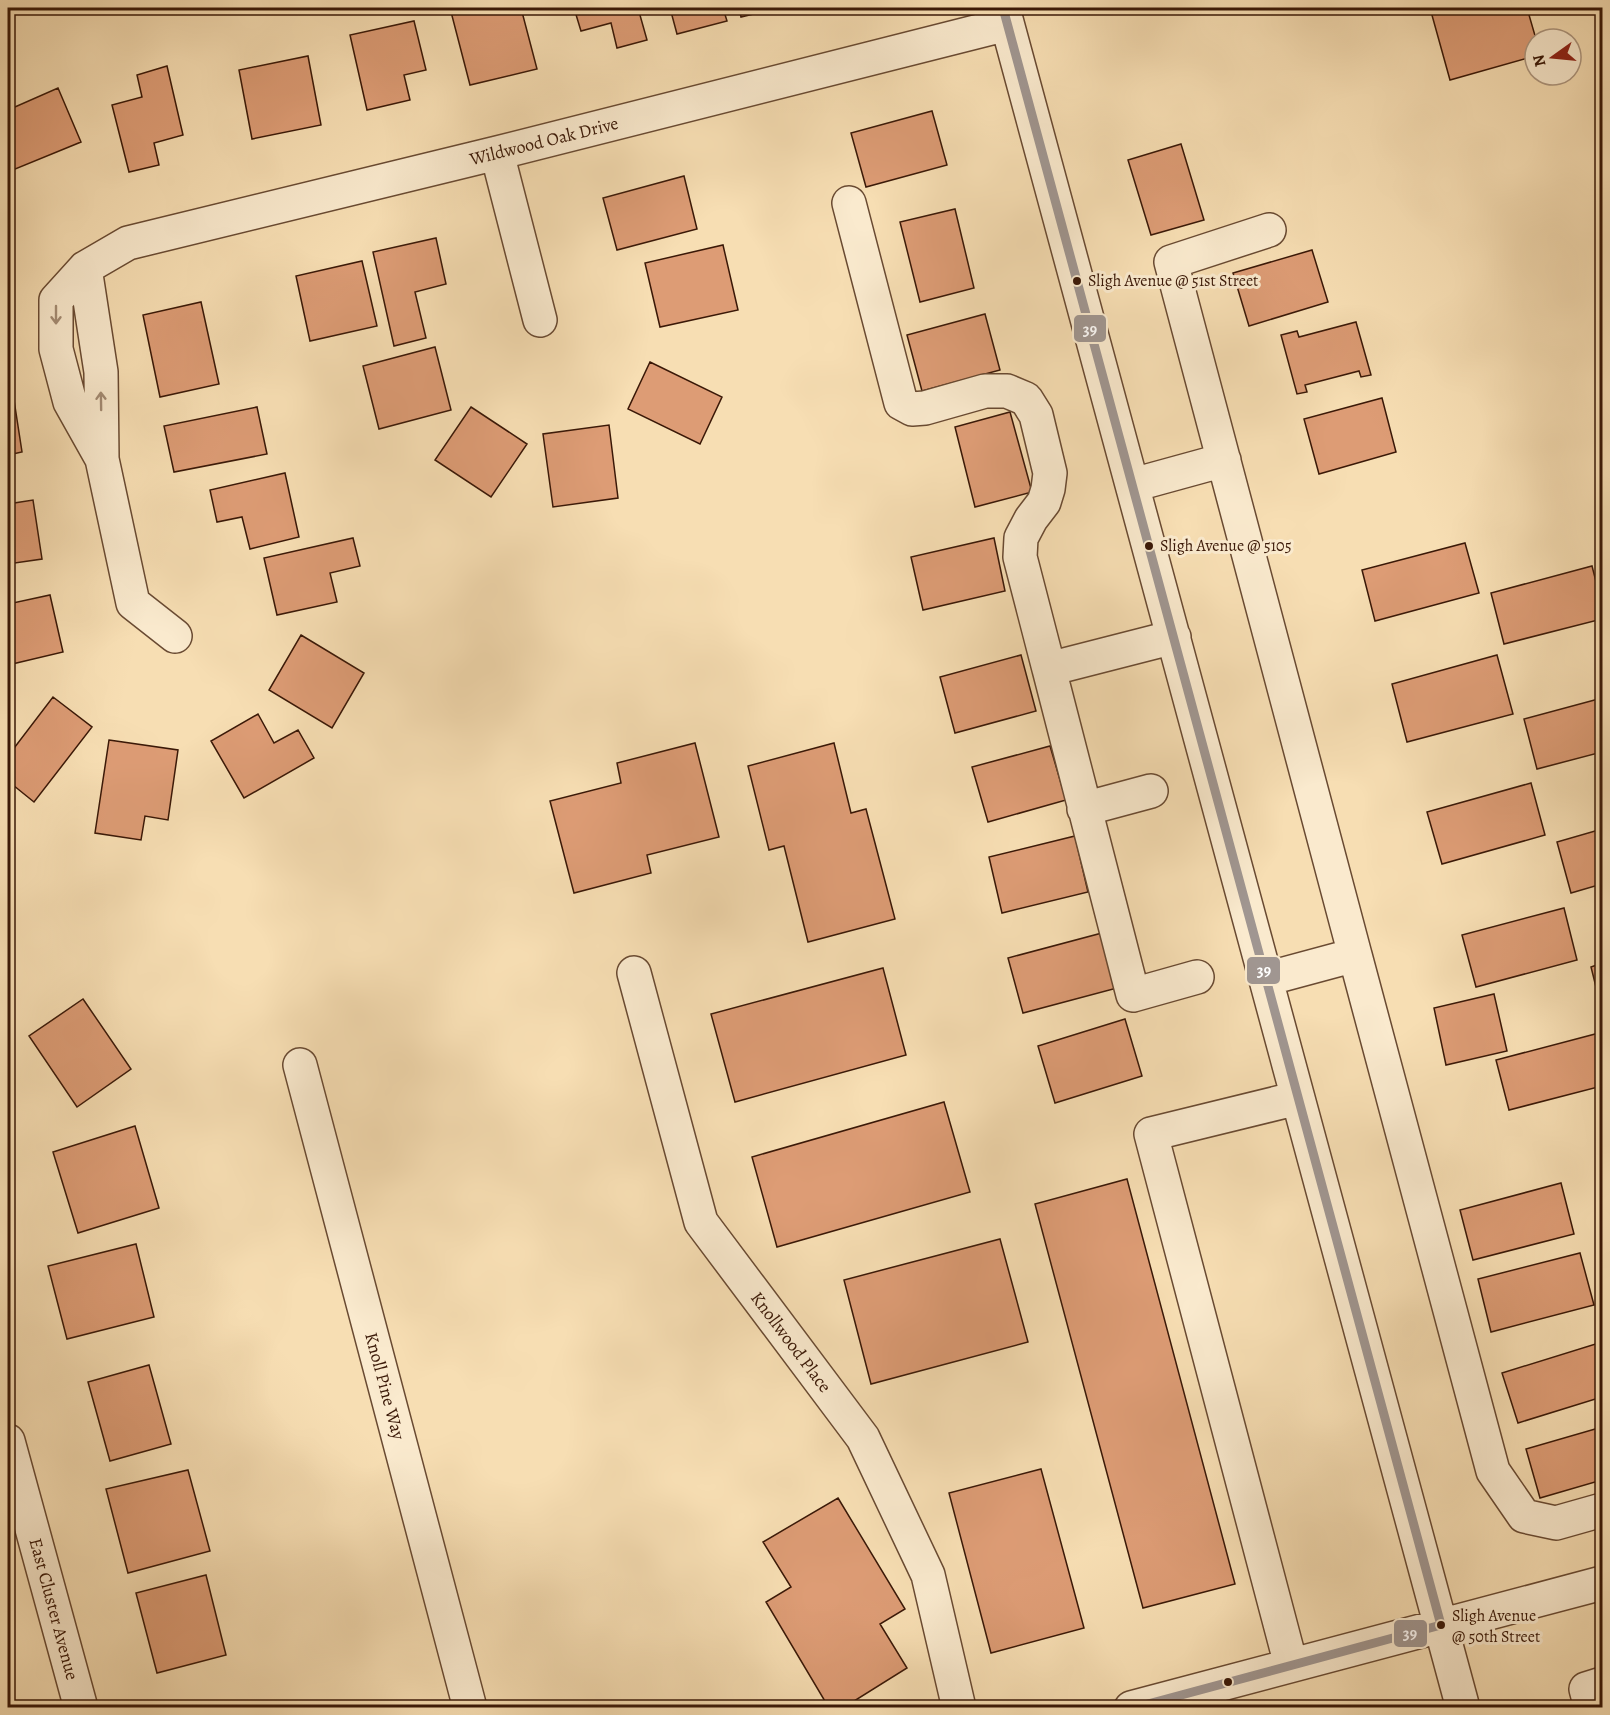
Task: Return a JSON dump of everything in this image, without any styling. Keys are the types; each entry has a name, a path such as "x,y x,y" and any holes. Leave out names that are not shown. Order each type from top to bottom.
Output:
{"street":[{"name":"Wildwood Oak Drive","path":"175,636 133,603 102,459 70,402 56,349 56,300 85,268 128,243 497,153 1005,16"},
{"path":"1005,16 1463,1707"},
{"path":"497,153 540,320"},
{"path":"849,203 901,403 912,410 985,391 1007,392 1026,399 1036,415 1050,473 1044,502 1031,519 1021,538 1020,557 1133,994 1197,977"},
{"path":"1269,230 1171,262 1493,1471 1524,1516 1556,1523 1602,1510"},
{"path":"1133,485 1224,460"},
{"path":"1049,669 1174,637"},
{"path":"1084,809 1151,790"},
{"path":"1266,979 1355,955"},
{"name":"Knollwood Place","path":"634,973 701,1222 864,1438 928,1575 959,1707"},
{"name":"Knoll Pine Way","path":"300,1065 470,1707"},
{"path":"1291,1665 1151,1134 1298,1098"},
{"name":"East Cluster Avenue","path":"8,1441 81,1707"},
{"path":"1131,1707 1602,1583"},
{"path":"1591,1707 1586,1689 1602,1684"}],"building":[{"path":"450,8 521,8 537,69 470,85"},
{"path":"574,8 638,8 647,40 617,48 611,23 581,31"},
{"path":"670,8 723,8 727,21 677,34"},
{"path":"739,8 778,8 741,17"},
{"path":"1430,8 1527,8 1533,27 1523,27 1523,59 1450,80"},
{"path":"414,21 426,70 404,75 410,100 367,110 350,35"},
{"path":"308,56 321,125 252,139 239,70"},
{"path":"167,66 183,135 154,143 159,165 129,172 112,105 142,97 137,75"},
{"path":"58,88 81,142 8,172 8,110"},
{"path":"932,111 947,165 866,187 851,133"},
{"path":"1181,144 1204,220 1151,235 1128,160"},
{"path":"684,176 697,229 617,250 603,198"},
{"path":"955,209 974,288 920,302 900,222"},
{"path":"436,238 446,284 415,292 426,338 394,346 373,252"},
{"path":"723,245 738,310 660,327 645,263"},
{"path":"1312,250 1328,302 1249,326 1233,273"},
{"path":"362,261 377,326 310,341 296,276"},
{"path":"201,302 219,384 160,397 143,315"},
{"path":"985,314 1000,370 922,391 907,335"},
{"path":"1356,322 1371,375 1361,377 1359,371 1305,385 1307,392 1297,394 1281,335 1297,331 1299,337"},
{"path":"435,347 451,410 379,429 363,366"},
{"path":"650,362 722,397 700,444 628,409"},
{"path":"1382,398 1396,452 1319,474 1304,419"},
{"path":"14,400 22,452 8,455 8,401"},
{"path":"257,407 267,454 174,472 164,426"},
{"path":"471,407 527,444 491,497 435,460"},
{"path":"1010,412 1032,492 975,507 955,427"},
{"path":"609,425 618,498 553,507 543,434"},
{"path":"285,473 299,537 250,549 242,517 217,522 210,490"},
{"path":"33,500 42,559 8,564 8,504"},
{"path":"353,538 360,566 330,573 337,602 277,615 264,558"},
{"path":"994,538 1005,591 923,610 911,557"},
{"path":"1465,543 1479,593 1375,621 1362,570"},
{"path":"1592,566 1602,605 1602,619 1504,644 1491,593"},
{"path":"50,595 63,652 8,665 8,604"},
{"path":"301,635 364,673 332,728 269,690"},
{"path":"1021,655 1036,711 955,733 940,677"},
{"path":"1497,655 1513,714 1407,742 1392,684"},
{"path":"53,697 92,727 34,802 8,781 8,756"},
{"path":"1602,698 1602,752 1537,769 1524,719"},
{"path":"258,714 274,743 298,730 314,758 244,798 211,741"},
{"path":"109,740 178,750 168,820 145,816 141,840 95,833"},
{"path":"695,743 719,837 647,855 651,873 574,893 550,801 621,783 617,763"},
{"path":"834,743 851,813 866,809 895,919 808,942 784,846 769,850 748,766"},
{"path":"1050,746 1066,800 988,822 972,767"},
{"path":"1531,783 1545,835 1442,864 1427,812"},
{"path":"1602,829 1602,884 1571,893 1557,842"},
{"path":"1075,836 1088,892 1002,913 989,857"},
{"path":"1564,908 1577,960 1476,987 1462,935"},
{"path":"1102,933 1117,988 1023,1013 1008,958"},
{"path":"1602,963 1602,1011 1591,967"},
{"path":"883,968 906,1055 735,1102 711,1014"},
{"path":"1494,994 1507,1051 1446,1065 1434,1008"},
{"path":"83,999 131,1069 77,1107 29,1036"},
{"path":"1125,1019 1142,1076 1055,1103 1038,1046"},
{"path":"1599,1033 1602,1048 1602,1086 1509,1110 1496,1060"},
{"path":"944,1102 970,1192 777,1247 752,1157"},
{"path":"135,1126 159,1208 78,1233 53,1152"},
{"path":"1127,1179 1235,1584 1143,1608 1035,1204"},
{"path":"1561,1183 1574,1234 1473,1260 1460,1210"},
{"path":"1000,1239 1028,1342 871,1384 844,1280"},
{"path":"136,1244 154,1317 67,1339 48,1266"},
{"path":"1580,1253 1594,1305 1491,1332 1478,1279"},
{"path":"1602,1342 1602,1397 1518,1423 1502,1373"},
{"path":"149,1365 171,1444 110,1461 88,1382"},
{"path":"1602,1427 1602,1480 1540,1498 1526,1449"},
{"path":"1041,1469 1084,1628 991,1653 949,1493"},
{"path":"188,1470 210,1551 128,1573 106,1489"},
{"path":"838,1498 905,1609 880,1624 907,1668 843,1708 829,1708 766,1602 791,1587 763,1542"},
{"path":"206,1575 226,1655 157,1673 136,1593"}],"transit line":[{"name":"39","path":"1003,8 1441,1625 1133,1708"}],"place":[{"name":"Sligh Avenue @ 51st Street","path":"1077,281"},
{"name":"Sligh Avenue @ 5105","path":"1149,546"},
{"name":"Sligh Avenue @ 50th Street","path":"1441,1625"}]}
